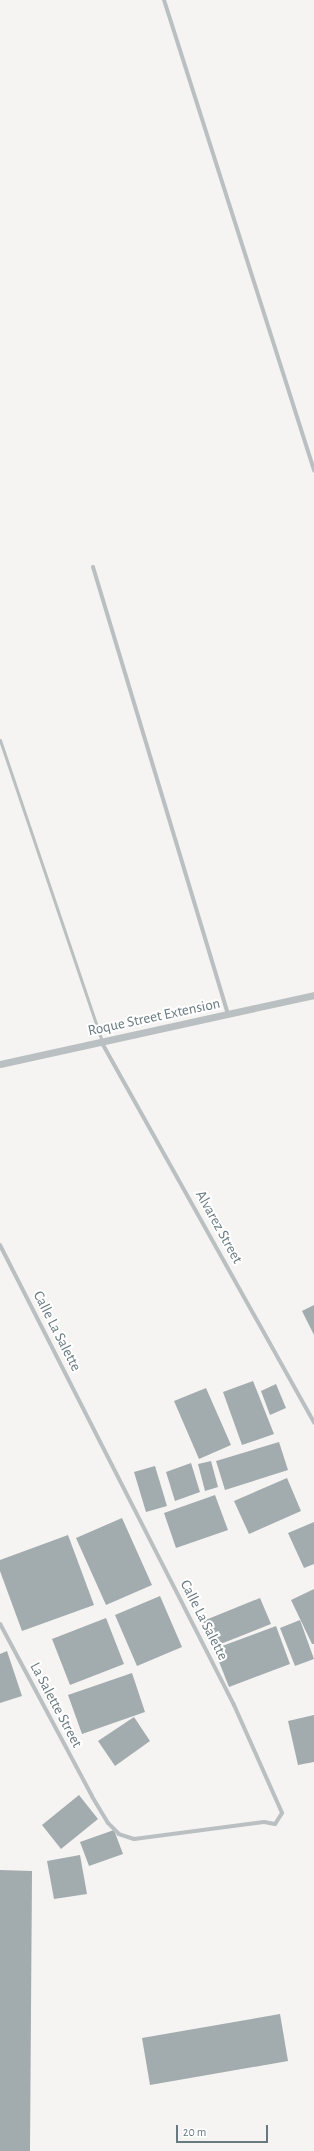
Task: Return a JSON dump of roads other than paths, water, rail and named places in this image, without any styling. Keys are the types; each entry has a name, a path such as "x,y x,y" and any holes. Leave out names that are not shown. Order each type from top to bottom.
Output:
{"street":[{"path":"164,0 314,471"},
{"path":"93,567 228,1014"},
{"name":"Roque Street Extension","path":"0,1064 102,1043 314,995"},
{"name":"Alvarez Street","path":"102,1043 314,1423"},
{"name":"Calle La Salette","path":"0,1245 234,1706 282,1813 275,1824 264,1822 134,1839 119,1834 108,1823 92,1796"},
{"name":"La Salette Street","path":"0,1624 92,1796"}],"lane":[{"path":"0,740 102,1043"}]}
